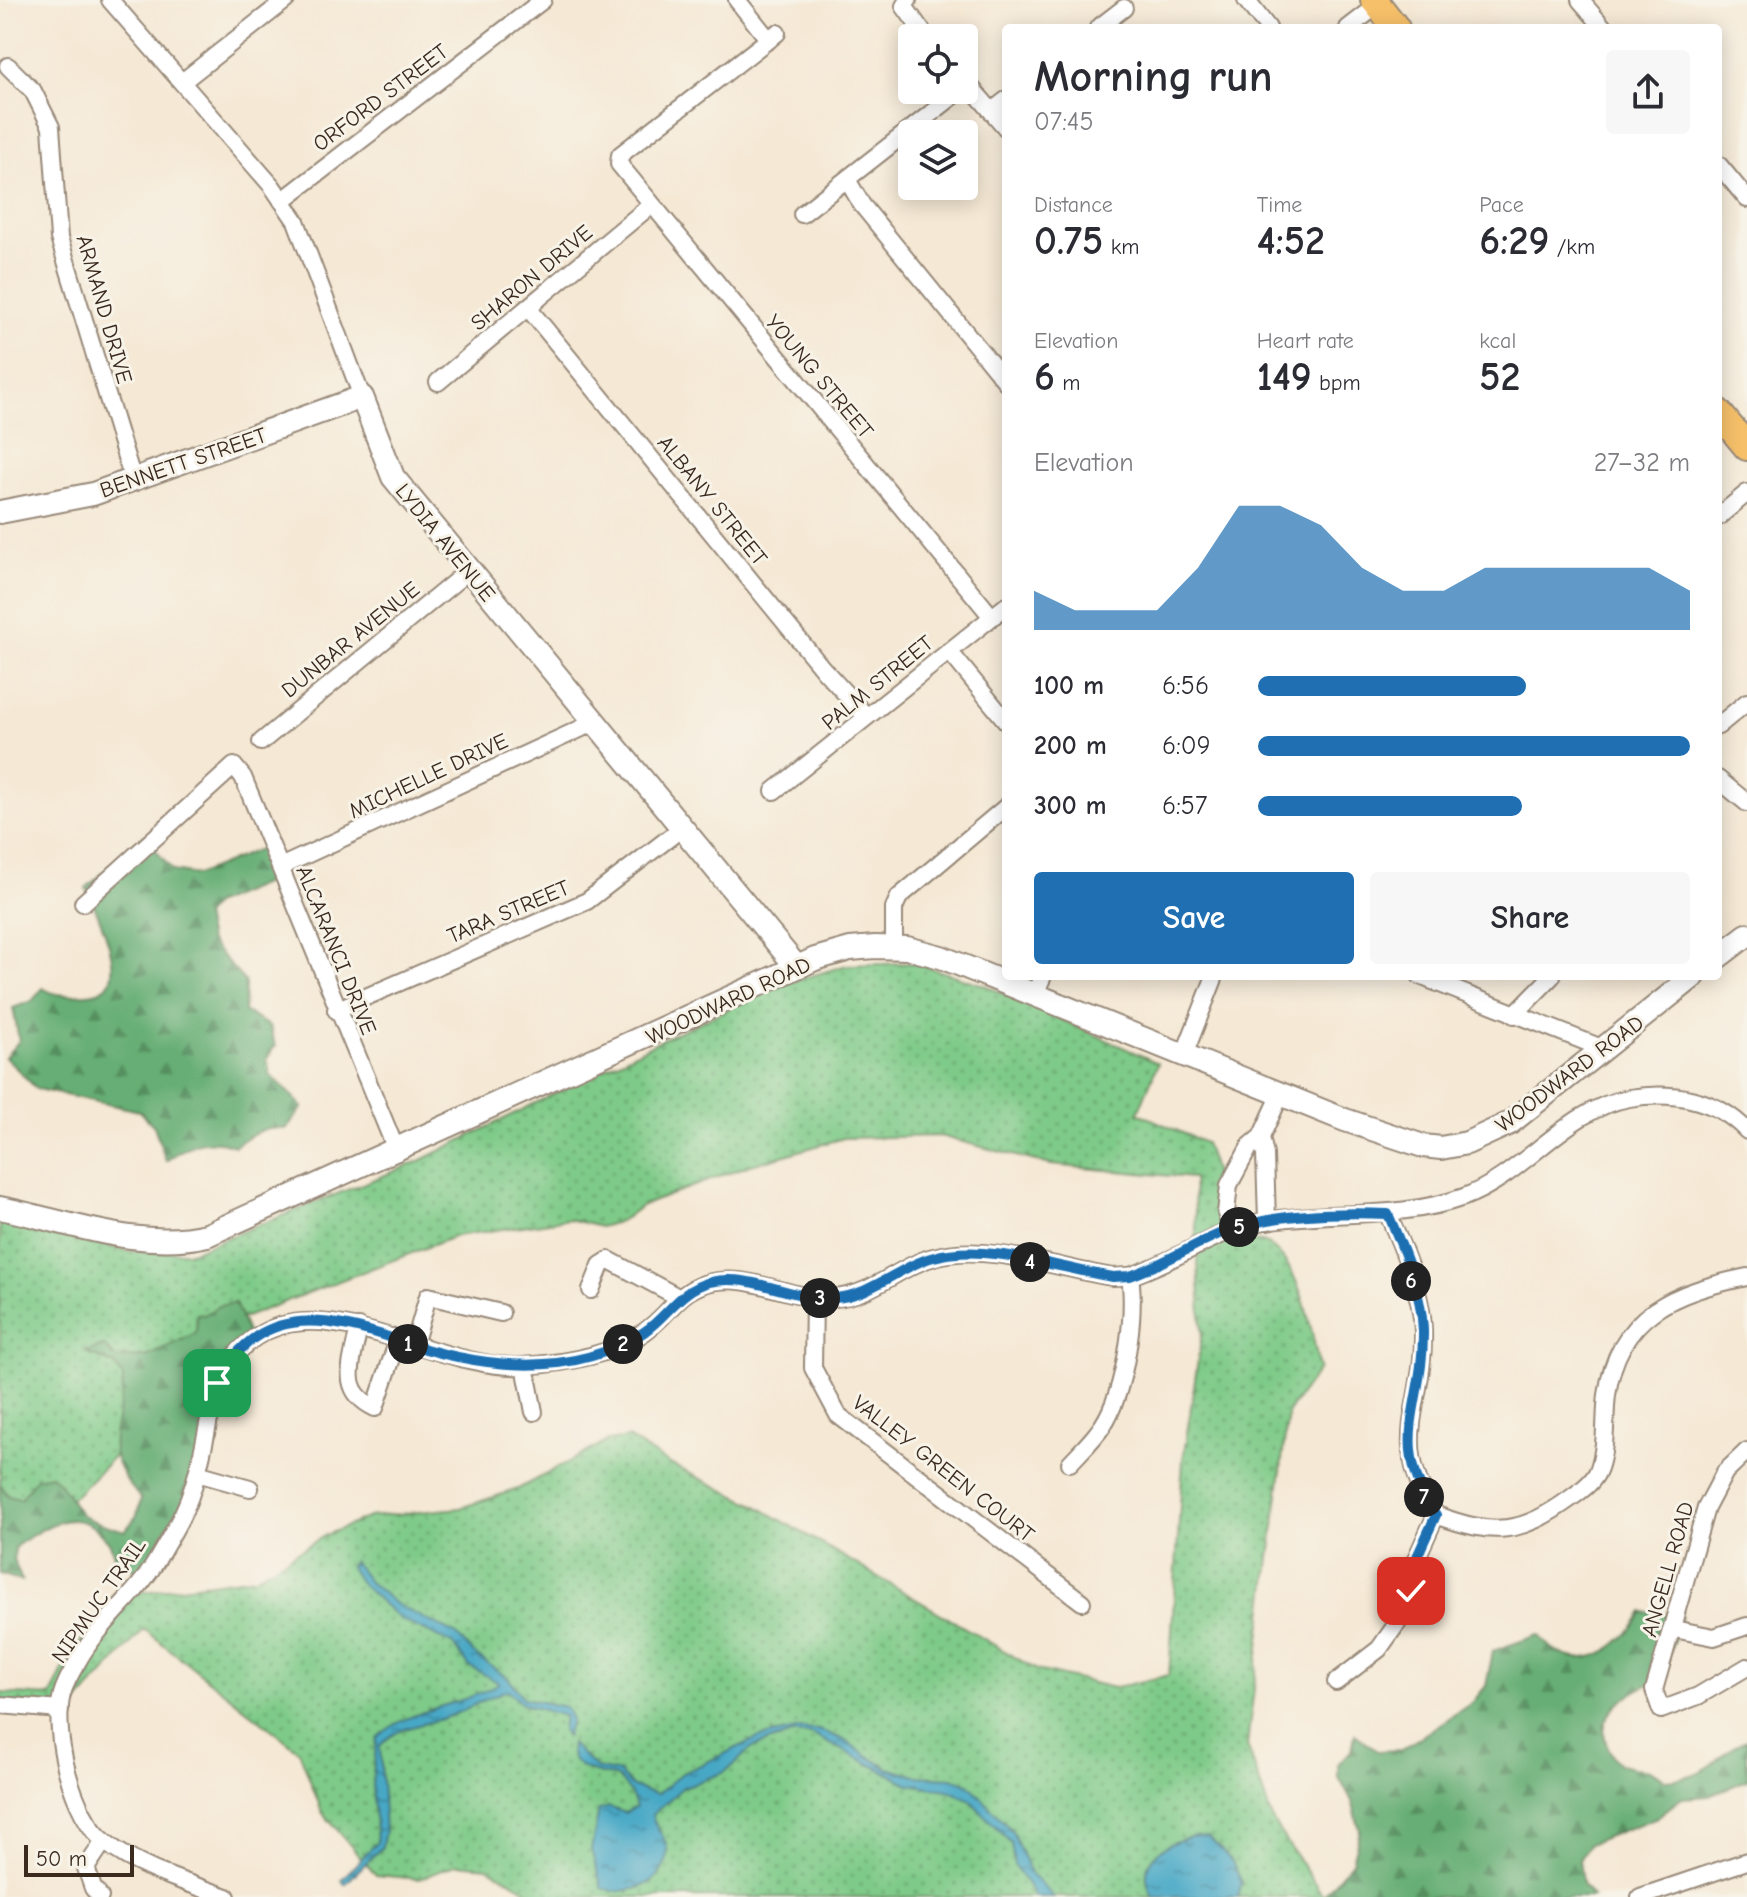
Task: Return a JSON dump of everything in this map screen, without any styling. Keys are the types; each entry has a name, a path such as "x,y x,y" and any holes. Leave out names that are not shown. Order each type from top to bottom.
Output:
{"main road":[{"path":"1376,2 1393,24"},
{"path":"1722,417 1747,447"}],"street":[{"name":"LYDIA AVENUE","path":"110,0 282,201 305,241 393,477 796,966"},
{"path":"182,82 286,0"},
{"name":"ORFORD STREET","path":"282,201 543,0"},
{"name":"YOUNG STREET","path":"737,0 773,36 618,160 651,205 992,617"},
{"path":"1246,0 1265,24"},
{"path":"1580,0 1601,24"},
{"path":"1352,24 1376,2"},
{"path":"906,3 919,24"},
{"path":"1103,24 1124,8"},
{"name":"ARMAND DRIVE","path":"8,66 33,91 51,127 59,238 133,480"},
{"path":"978,98 1002,123"},
{"path":"992,111 1002,103"},
{"path":"802,214 848,181 941,104"},
{"path":"1722,169 1747,199"},
{"path":"848,181 862,205 1002,377"},
{"name":"SHARON DRIVE","path":"438,382 651,205"},
{"name":"ALBANY STREET","path":"529,309 823,669 866,716"},
{"name":"BENNETT STREET","path":"0,512 54,505 133,480 362,397"},
{"path":"1722,514 1747,493"},
{"name":"DUNBAR AVENUE","path":"261,742 468,571"},
{"name":"PALM STREET","path":"774,791 1002,609"},
{"path":"949,651 1002,716"},
{"path":"1722,723 1747,702"},
{"name":"MICHELLE DRIVE","path":"280,867 593,723"},
{"name":"ALCARANCI DRIVE","path":"83,903 234,766 243,777 336,1010 397,1152"},
{"path":"1722,782 1747,803"},
{"path":"894,947 894,908 899,897 1002,810"},
{"name":"TARA STREET","path":"336,1010 587,901 682,828"},
{"path":"1722,954 1747,935"},
{"name":"WOODWARD ROAD","path":"0,1208 124,1236 200,1237 231,1227 397,1152 796,966 850,949 894,947 1002,974"},
{"path":"1184,1055 1213,980"},
{"path":"1430,980 1604,1049"},
{"path":"1514,1015 1548,980"},
{"name":"WOODWARD ROAD","path":"1039,985 1184,1055 1359,1125 1423,1146 1441,1148 1467,1143 1510,1123 1689,980"},
{"path":"1231,1230 1226,1213 1229,1185 1250,1146 1261,1137 1281,1094"},
{"name":"NIPMUC TRAIL","path":"227,1897 200,1893 104,1841 93,1829 71,1785 64,1761 60,1710 62,1693 78,1661 107,1618 155,1564 192,1493 217,1383 240,1348 270,1329 294,1321 329,1321 359,1327 476,1363 525,1366 589,1356 623,1345 654,1324 678,1297 701,1285 728,1279 814,1298 856,1294 925,1260 960,1252 997,1255 1113,1277 1130,1276 1231,1230 1267,1221 1388,1214 1450,1201 1482,1190 1504,1178 1582,1118 1616,1101 1658,1095 1702,1101 1723,1111 1747,1131"},
{"path":"1261,1137 1265,1155 1267,1221"},
{"path":"1388,1214 1400,1242 1423,1328 1409,1445 1419,1490 1436,1515 1481,1528 1519,1528 1547,1515 1588,1485 1599,1470 1604,1448 1610,1371 1630,1334 1648,1315 1677,1295 1747,1277"},
{"path":"591,1290 601,1265 609,1260 678,1297"},
{"path":"1070,1463 1091,1441 1113,1407 1130,1324 1130,1276"},
{"path":"359,1327 349,1378 359,1400 375,1408 428,1296 501,1313"},
{"name":"VALLEY GREEN COURT","path":"814,1298 813,1368 838,1415 1082,1602"},
{"path":"525,1366 534,1412"},
{"name":"ANGELL ROAD","path":"1747,1451 1714,1487 1694,1544 1674,1629 1654,1690 1661,1710 1698,1696 1747,1667"},
{"path":"197,1473 250,1488"},
{"path":"1336,1682 1379,1649 1403,1615 1416,1559 1436,1515"},
{"path":"1674,1629 1714,1637 1747,1626"},
{"path":"0,1705 60,1710"},
{"path":"100,1897 86,1868 104,1841"},
{"path":"1640,1897 1747,1861"}],"green space":[{"path":"144,836 173,871 197,875 271,844 285,875 213,905 204,916 209,941 245,982 244,1011 270,1027 275,1045 267,1060 270,1074 303,1107 286,1129 259,1132 235,1146 199,1143 166,1161 154,1126 139,1111 37,1089 5,1057 19,1041 13,1008 32,1001 43,988 58,994 86,994 102,990 110,980 110,949 86,888"},
{"path":"915,963 987,986 1158,1063 1138,1113 1205,1143 1222,1194 1231,1243 1262,1242 1275,1250 1295,1279 1308,1317 1319,1369 1288,1412 1247,1745 1273,1822 1324,1897 539,1897 487,1867 457,1864 420,1879 376,1875 322,1812 299,1751 144,1629 72,1709 0,1701 0,1693 51,1696 69,1657 118,1589 144,1592 255,1577 326,1535 369,1517 460,1508 518,1489 608,1441 628,1438 670,1464 755,1505 1037,1670 1114,1688 1169,1675 1183,1460 1202,1333 1193,1178 1051,1165 940,1136 844,1138 744,1167 641,1206 621,1221 600,1227 569,1219 456,1236 214,1329 126,1444 77,1494 0,1542 0,1222 128,1251 191,1252 420,1161 665,1038 778,986 847,965"},
{"path":"235,1303 250,1340 221,1384 202,1462 145,1577 114,1557 112,1548 97,1530 77,1520 56,1523 16,1546 13,1559 22,1581 0,1574 0,1484 9,1496 21,1499 36,1478 51,1475 78,1511 92,1520 125,1531 137,1515 141,1499 118,1465 114,1452 123,1377 115,1365 85,1352 104,1346 116,1358 146,1357 196,1333 197,1314 204,1315 219,1306"},
{"path":"1643,1612 1682,1615 1662,1678 1628,1696 1610,1712 1605,1722 1604,1734 1612,1755 1624,1766 1648,1770 1664,1780 1703,1770 1747,1740 1747,1780 1709,1796 1682,1798 1657,1817 1589,1844 1579,1860 1582,1883 1592,1897 1322,1897 1352,1862 1360,1830 1352,1801 1338,1776 1338,1764 1352,1750 1355,1734 1377,1751 1401,1750 1473,1702 1486,1686 1493,1651 1538,1635 1567,1656 1595,1656 1621,1640"}],"water":[{"path":"353,1561 369,1582 397,1605 457,1635 473,1653 509,1679 523,1698 565,1707 571,1719 566,1737 562,1730 564,1716 522,1704 508,1690 452,1715 401,1730 387,1739 380,1746 385,1831 382,1847 345,1884 341,1880 377,1842 372,1785 377,1738 404,1720 499,1683 469,1666 453,1644 401,1620 360,1583 350,1567"},
{"path":"801,1729 820,1730 842,1739 887,1768 916,1776 952,1778 969,1784 1012,1831 1031,1875 1054,1897 1035,1897 1014,1865 1011,1843 969,1799 947,1790 909,1784 811,1734 792,1734 753,1747 725,1772 683,1787 652,1815 667,1849 662,1871 646,1885 635,1889 602,1888 591,1850 599,1810 609,1807 625,1813 636,1807 620,1781 578,1764 573,1759 571,1744 596,1768 619,1773 633,1787 657,1794 681,1774 758,1738"},
{"path":"1195,1836 1208,1837 1231,1860 1242,1882 1238,1897 1153,1897 1147,1873 1154,1855 1172,1843"}],"route":[{"path":"217,1383 232,1356 249,1340 294,1321 329,1321 355,1326 476,1363 525,1366 589,1356 623,1345 654,1324 678,1297 701,1285 720,1280 739,1279 798,1296 837,1298 856,1294 925,1260 960,1252 997,1255 1113,1277 1130,1276 1159,1266 1207,1240 1252,1224 1341,1214 1388,1214 1400,1242 1423,1328 1409,1445 1419,1490 1436,1515 1416,1559 1411,1591"}]}
